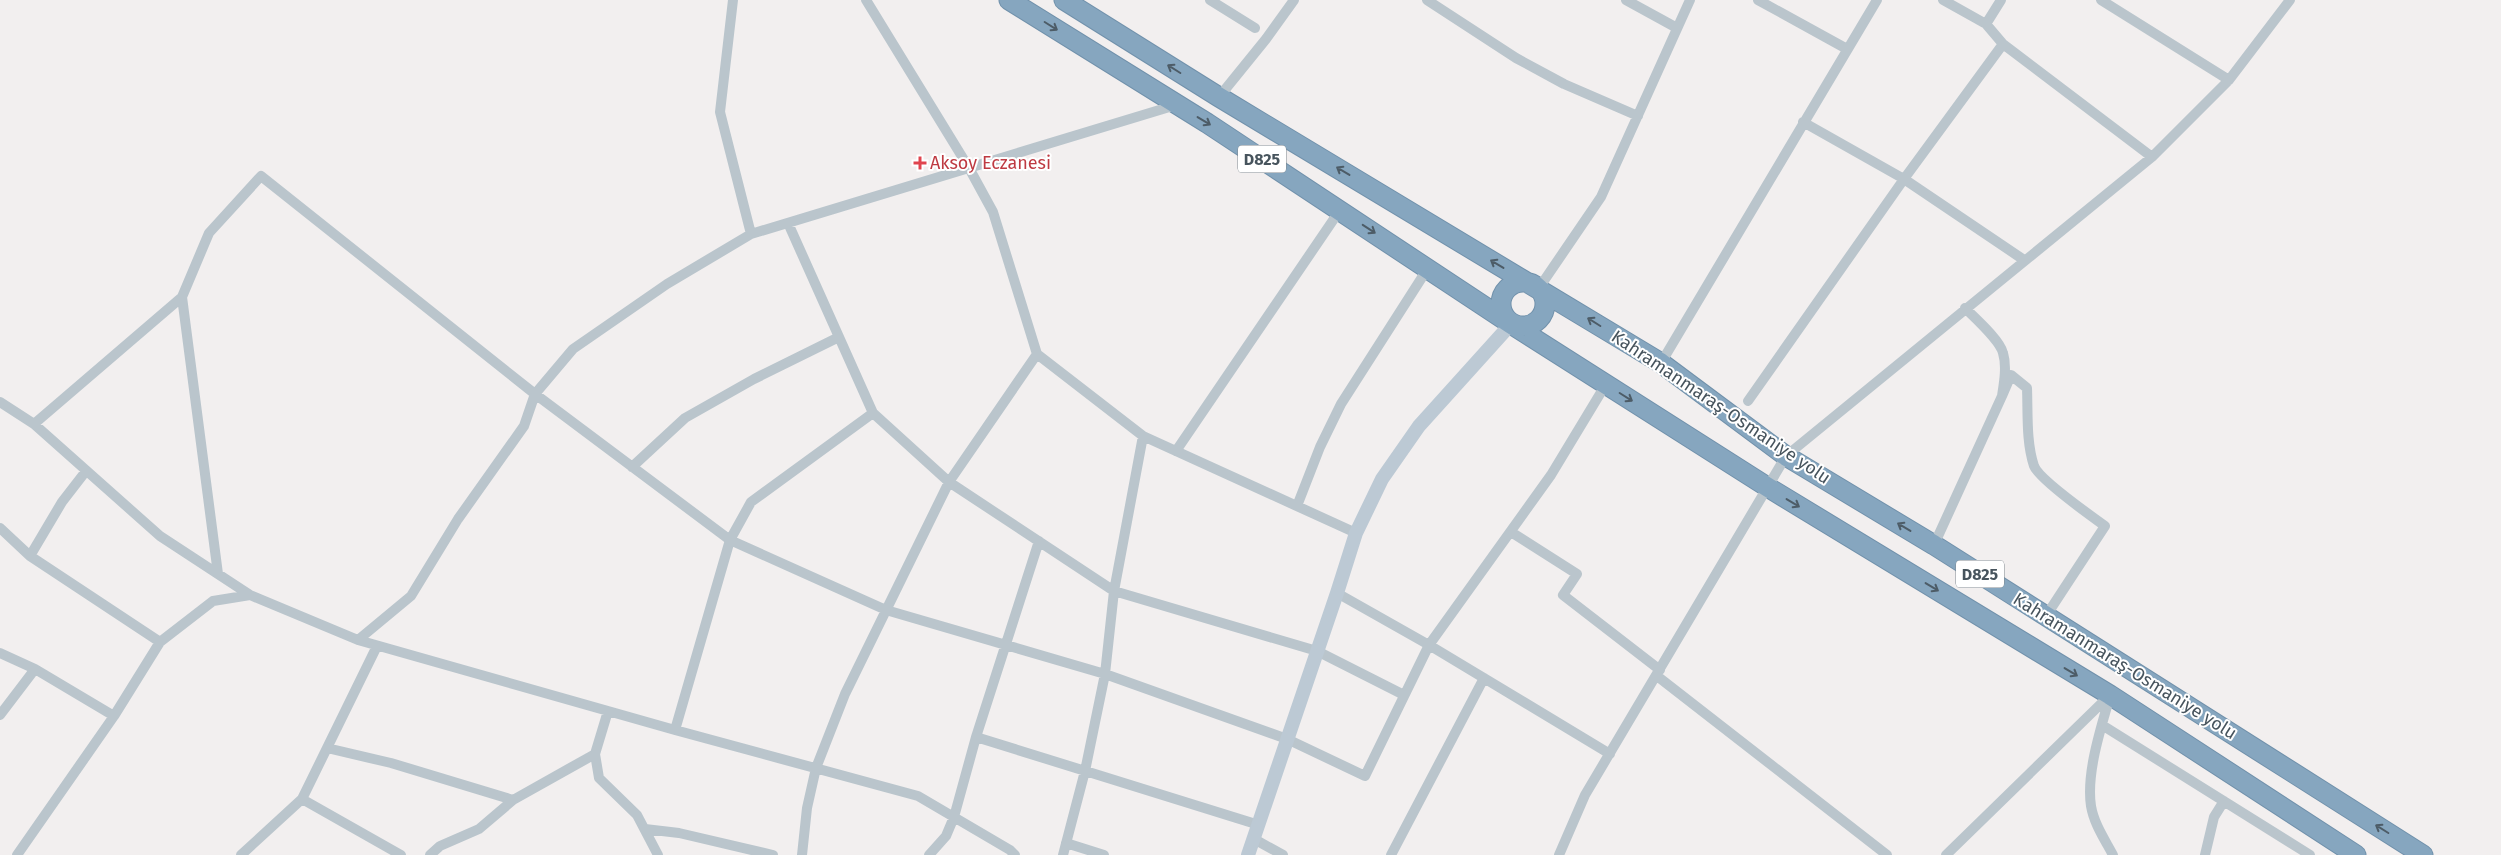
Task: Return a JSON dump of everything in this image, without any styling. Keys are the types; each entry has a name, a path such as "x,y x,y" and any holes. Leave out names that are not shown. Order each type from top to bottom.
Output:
{"highway":[{"name":"Kahramanmaraş-Osmaniye yolu","path":"1009,0 1176,104 1508,322 1769,488 2110,695 2356,855"},
{"name":"Kahramanmaraş-Osmaniye yolu","path":"1065,0 1219,97 1536,286 1661,363 1786,456 1934,545 2423,855"},
{"path":"1518,283 1536,286 1544,301 1542,315 1531,324 1524,326 1508,322 1501,304 1506,290 1518,283"}],"street":[{"path":"733,0 720,112 751,234"},
{"path":"866,0 969,168 993,212 1037,354 1143,436 1356,533"},
{"path":"1210,0 1255,28"},
{"path":"1219,97 1266,39 1294,0"},
{"path":"1427,0 1516,58 1564,84 1638,116"},
{"path":"1626,0 1677,28"},
{"path":"1536,286 1601,197 1690,0"},
{"path":"1758,0 1847,49"},
{"path":"1661,363 1877,0"},
{"path":"1943,0 1986,24 2003,44 2152,157"},
{"path":"1986,24 2002,0"},
{"path":"2101,0 2229,80"},
{"path":"1559,855 1585,795 1769,488 1786,456 2152,157 2229,80 2290,0"},
{"path":"1748,401 1904,179 2003,44"},
{"path":"358,640 411,596 458,520 524,426 535,394 573,349 667,284 751,234 1176,104"},
{"path":"1803,122 1904,179 2024,260"},
{"path":"34,424 182,297 209,233 261,176 535,394 730,540 886,610 1105,674 1287,739 1365,776 1429,645 1551,475 1606,384"},
{"path":"1176,451 1340,210"},
{"path":"788,223 873,413 949,482 1114,591 1317,651 1404,695"},
{"path":"1297,506 1320,447 1341,404 1428,268"},
{"path":"182,297 218,574"},
{"path":"1965,308 1981,324 2003,352 2005,378 2002,396"},
{"path":"1248,855 1356,533 1382,479 1419,426 1508,322"},
{"path":"632,467 685,418 754,379 839,336"},
{"path":"802,855 807,808 816,768 845,694 949,482 1037,354"},
{"path":"1934,545 2011,375 2027,388 2028,423 2034,467 2061,492 2105,526 2046,616"},
{"path":"0,402 34,424 160,536 250,595 358,640 377,646 918,796 1010,850 1015,855"},
{"path":"675,730 730,540 751,502 873,413"},
{"path":"1063,855 1085,770 1105,674 1114,591 1143,436"},
{"path":"30,556 62,502 86,470"},
{"path":"0,528 30,556 160,642"},
{"path":"1511,532 1577,574 1563,595 1887,855"},
{"path":"929,855 946,836 954,817 976,737 1039,541"},
{"path":"1337,594 1429,645 1610,754"},
{"path":"17,855 114,716 160,642 213,601 250,595"},
{"path":"241,855 302,800 377,646"},
{"path":"0,653 35,669 114,716"},
{"path":"0,714 35,669"},
{"path":"1395,854 1484,678"},
{"path":"2110,695 2091,783 2091,806 2097,826 2113,855"},
{"path":"1946,855 2110,695"},
{"path":"608,711 595,754 599,778 637,816 658,855"},
{"path":"2102,725 2310,855"},
{"path":"976,737 1259,825"},
{"path":"327,748 391,764 513,800"},
{"path":"430,855 440,846 479,828 513,800 595,754"},
{"path":"302,800 401,855"},
{"path":"2205,855 2214,817 2224,801"},
{"path":"645,829 679,833 773,855"},
{"path":"1254,839 1283,855"},
{"path":"1066,843 1104,855"},
{"path":"24,844 29,855"}],"place":[{"name":"Aksoy Eczanesi","path":"920,163"}]}
